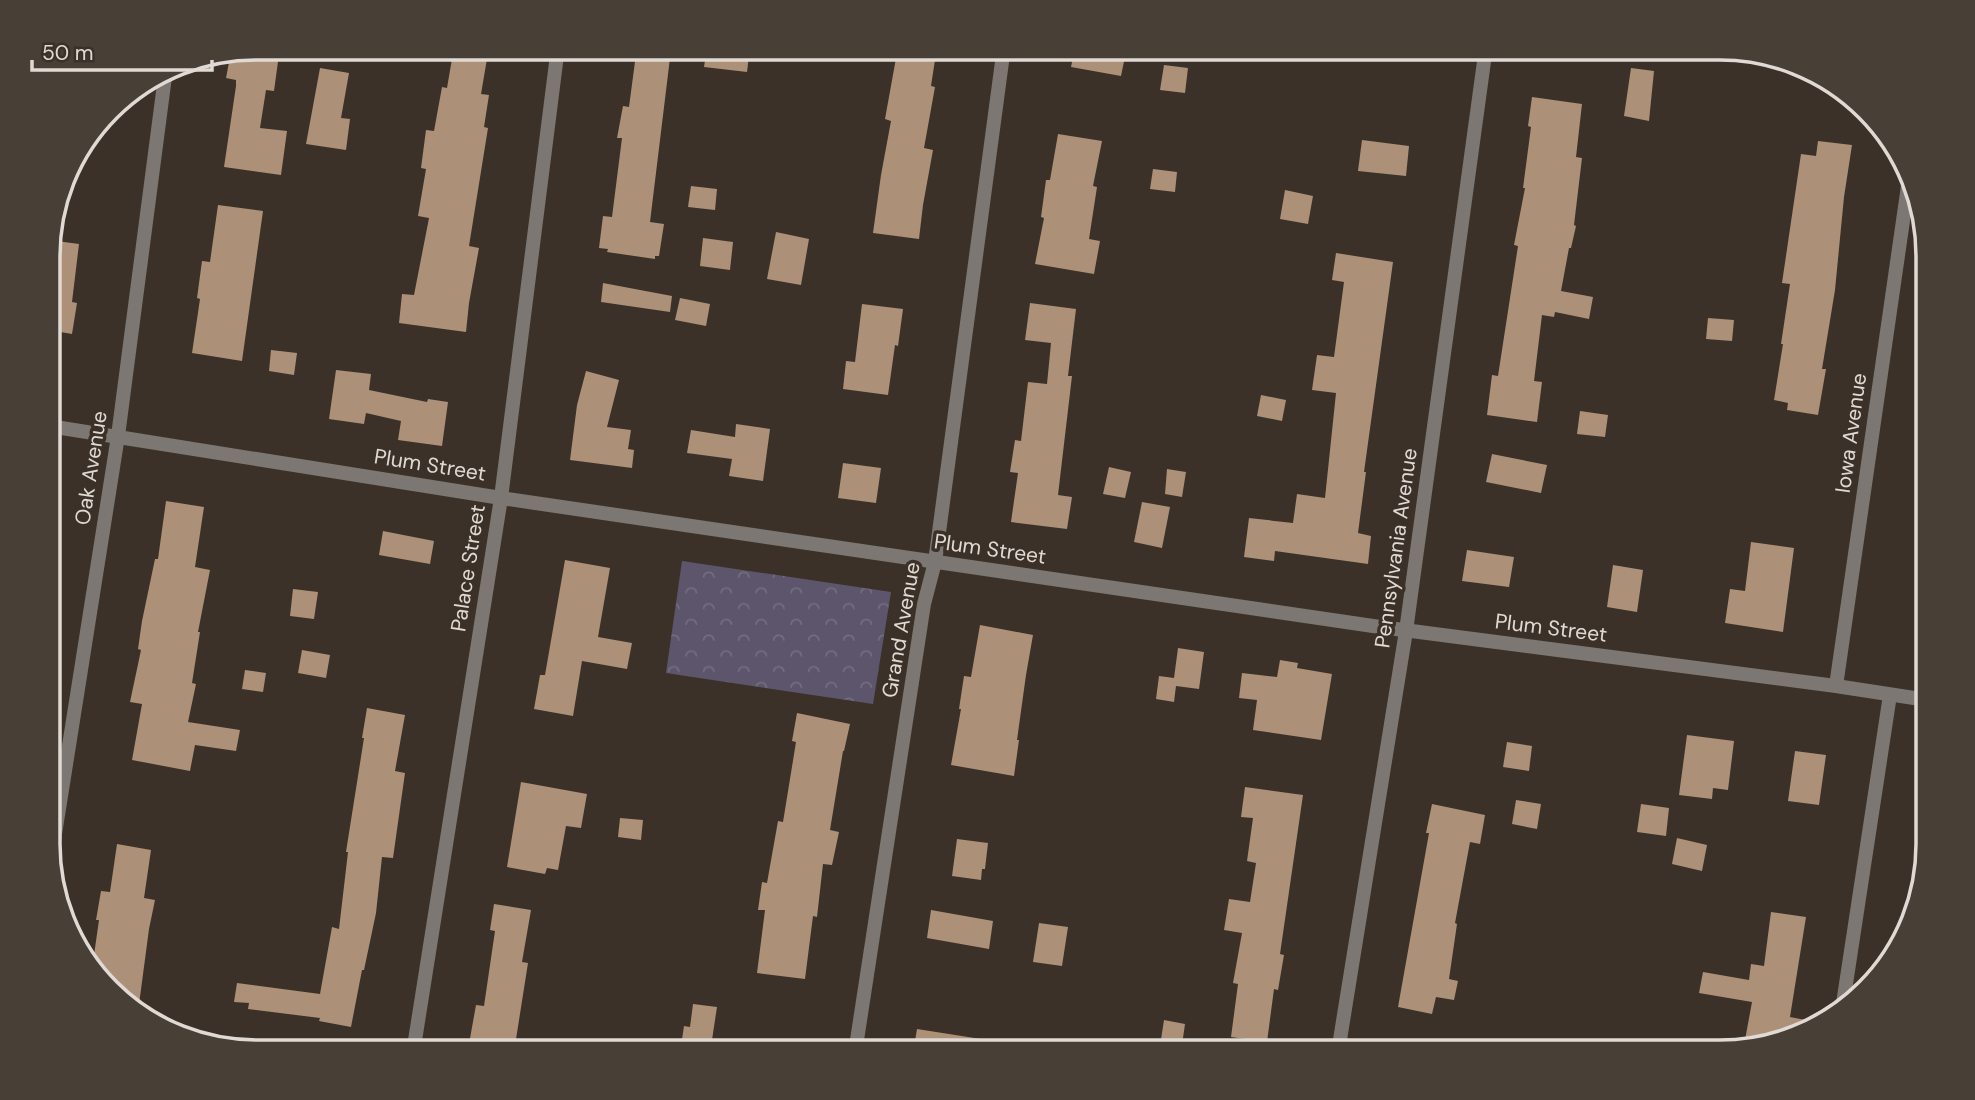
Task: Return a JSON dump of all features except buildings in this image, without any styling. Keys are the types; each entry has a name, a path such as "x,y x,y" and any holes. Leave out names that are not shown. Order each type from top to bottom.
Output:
{"street":[{"name":"Palace Street","path":"415,1040 501,498 556,60"},
{"name":"Grand Avenue","path":"857,1040 924,604 935,562 1002,60"},
{"name":"Pennsylvania Avenue","path":"1340,1040 1406,631 1484,60"},
{"name":"Oak Avenue","path":"59,809 118,436 164,83"},
{"name":"Iowa Avenue","path":"1836,686 1906,198"},
{"name":"Plum Street","path":"59,427 501,498 1406,631 1915,698"},
{"path":"1844,995 1890,695"}],"green space":[{"path":"682,561 891,592 873,704 666,673"}]}
